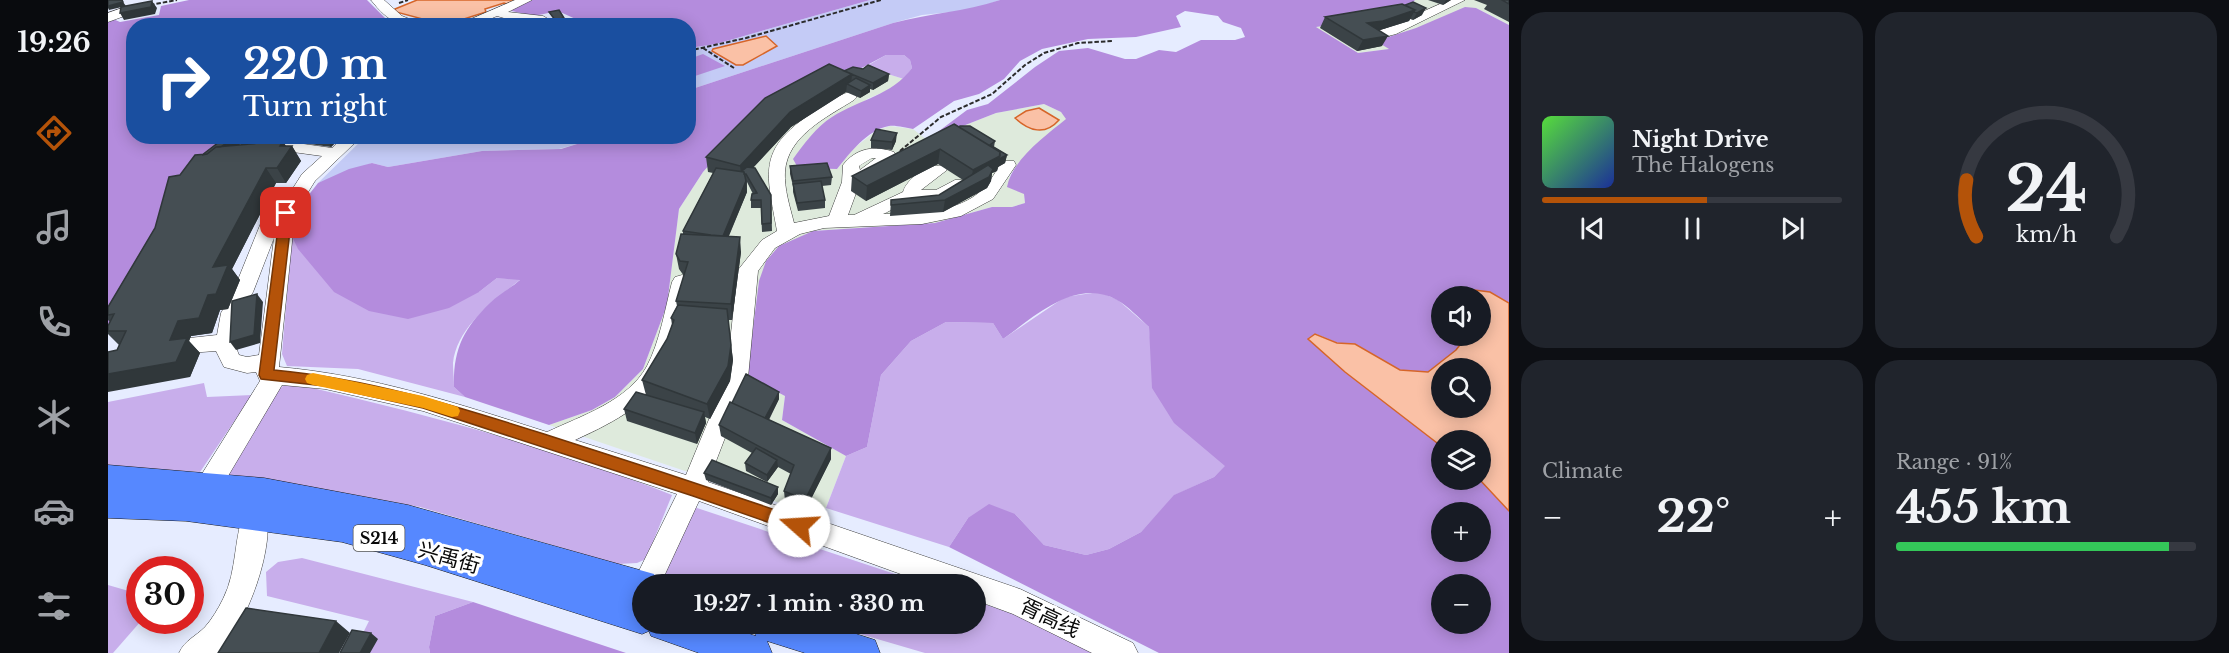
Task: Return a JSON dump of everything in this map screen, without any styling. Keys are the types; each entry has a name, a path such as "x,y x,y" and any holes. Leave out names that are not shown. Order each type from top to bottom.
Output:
{"main road":[{"name":"兴禹街","path":"108,478 264,491 408,519 632,582"},
{"name":"兴禹街","path":"108,504 186,507 342,528 425,550 632,614"},
{"path":"694,634 754,653"},
{"path":"800,634 862,653"}],"street":[{"path":"377,0 396,18"},
{"path":"480,18 526,0"},
{"path":"1374,36 1391,31 1459,0"},
{"path":"108,18 125,11"},
{"path":"495,12 517,18"},
{"path":"786,232 776,172 779,158 792,137 805,124 849,97"},
{"path":"218,162 250,144"},
{"path":"269,144 327,152"},
{"path":"340,144 304,166 279,200 243,292 231,313 226,350 232,361 423,402 693,488 937,574"},
{"path":"208,485 270,370 286,213 327,152"},
{"path":"844,221 851,182 874,170 888,156"},
{"path":"650,574 693,488 731,397 737,378 748,270 755,257 786,232 798,226 844,221 924,220 948,215 984,197 992,190 1008,165"},
{"path":"911,195 914,185 938,170"},
{"path":"844,221 911,195 939,195 961,184"},
{"path":"548,442 619,406 633,397 654,375 682,282"},
{"path":"188,345 227,342"},
{"path":"194,653 215,637 237,600 251,559 255,516"},
{"name":"胥高线","path":"986,591 1020,603 1123,653"}],"path":[{"path":"125,11 177,0"},
{"path":"696,50 746,38 881,0"},
{"path":"888,156 898,153 944,115 985,98 1008,83 1026,63 1041,54 1082,43 1113,41"},
{"path":"704,48 735,68"}],"shaded area":[{"path":"189,0 367,0 385,18 142,18 159,15 161,6"},
{"path":"417,0 517,0 509,5 504,3 485,9 486,12 467,18 419,18 396,12 395,9"},
{"path":"517,0 870,0 716,44 696,47 696,18 573,18 558,11 534,16 512,11 509,5"},
{"path":"870,0 1000,0 971,10 922,15 893,23 696,88 696,47 716,44"},
{"path":"1000,0 1415,0 1403,11 1382,17 1316,27 1358,53 1389,49 1376,41 1416,28 1465,7 1476,8 1509,25 1509,303 1491,293 1491,286 1431,286 1431,346 1459,346 1446,358 1431,358 1431,370 1428,372 1400,370 1355,344 1338,343 1316,334 1345,372 1431,438 1431,490 1489,490 1509,511 1509,653 1159,653 949,547 968,518 989,504 1015,514 1044,545 1086,555 1109,549 1141,532 1174,495 1214,477 1225,466 1174,423 1152,388 1149,327 1117,300 1102,294 1086,293 1071,296 1042,311 1003,339 993,323 946,322 911,341 881,375 867,447 846,456 782,420 785,396 747,376 759,281 766,261 779,246 813,231 935,223 992,207 1012,207 1025,203 1024,194 1007,187 1010,177 1022,158 1066,119 1061,112 1044,104 996,113 927,140 967,110 988,104 1059,51 1088,48 1125,59 1136,59 1159,50 1176,52 1201,40 1235,40 1245,37 1241,28 1223,22 1218,16 1185,11 1176,16 1181,27 1136,37 1088,39 1042,49 1020,61 1004,79 979,94 954,101 913,129 889,126 873,132 837,169 798,168 793,159 826,121 885,91 904,77 912,68 910,60 904,55 886,55 737,134 703,172 679,209 667,305 643,369 615,397 592,410 549,425 465,397 454,387 455,362 466,331 490,303 520,280 497,278 479,292 449,308 408,319 369,311 334,292 298,249 286,224 318,183 349,169 372,163 388,167 482,151 561,149 577,144 696,144 696,88 893,23"},
{"path":"1415,0 1509,0 1509,25 1476,8 1377,41 1390,49 1358,53 1315,27 1382,17 1403,11"},
{"path":"113,19 120,22 126,21 126,144 231,144 108,333 108,21"},
{"path":"766,36 777,46 743,65 736,65 712,51 713,49"},
{"path":"703,54 725,66 696,76 696,56"},
{"path":"886,55 904,55 910,60 912,68 904,79 865,67"},
{"path":"865,67 904,79 893,88 867,99 798,168 837,169 853,149 877,130 890,126 913,129 927,140 996,113 1044,104 1061,112 1067,119 1019,163 1009,176 1024,194 1025,203 1012,207 992,207 935,223 813,231 759,281 747,376 785,396 782,420 846,456 826,508 809,513 549,425 592,410 615,397 643,369 667,305 679,209 703,172 737,134"},
{"path":"1039,108 1059,120 1048,128 1037,130 1031,129 1015,118 1026,111"},
{"path":"358,144 577,144 559,149 482,151 388,167 372,163 318,183"},
{"path":"292,236 479,292 497,278 521,279 479,315 462,337 453,363 454,387 465,397 358,369 287,366 282,354"},
{"path":"1099,292 1118,300 1149,327 1151,348 1212,453 1226,466 1214,477 1175,495 1141,532 1109,549 1086,555 1044,545 1015,514 968,518 949,547 826,508 846,456 867,447 881,375 911,341 946,322 993,323 1003,339 1065,297"},
{"path":"1491,293 1509,303 1509,511 1489,490 1491,430 1431,430 1431,438 1345,372 1308,339 1315,334 1337,343 1355,344 1400,370 1428,372 1431,370 1431,418 1491,418 1491,358 1446,358 1459,346 1491,346"},
{"path":"204,383 207,397 252,395 200,472 108,468 108,402"},
{"path":"285,385 300,385 347,396 488,433 580,462 672,495 646,559 637,563 618,564 420,507 350,494 229,480 226,473 275,391"},
{"path":"694,507 895,574 663,574"},
{"path":"302,558 473,602 435,616 430,653 353,653 369,621 267,596 266,572 278,562"},
{"path":"108,585 126,590 126,634 130,634 113,653 108,653"},
{"path":"473,602 626,653 430,653 435,616"},
{"path":"986,605 1014,614 1096,653 925,653 860,634 986,634"}],"building":[{"path":"108,0 122,0 123,2 108,6"},
{"path":"152,1 151,7 120,13 121,7"},
{"path":"1413,2 1426,8 1417,13 1414,12 1415,10 1405,5"},
{"path":"1402,4 1415,10 1383,21 1367,23 1388,36 1363,40 1325,17"},
{"path":"559,10 564,18 554,18 549,12"},
{"path":"829,64 852,74 790,112 740,166 706,157 765,98"},
{"path":"868,65 889,74 873,83 844,71 853,67 863,69"},
{"path":"856,78 870,85 861,91 847,84"},
{"path":"954,124 1000,152 1000,156 973,170 940,149 867,186 852,176"},
{"path":"960,126 970,126 995,141 990,145 1007,155 999,159 1000,152"},
{"path":"876,129 897,133 892,142 871,140"},
{"path":"216,144 225,144 207,154 202,155"},
{"path":"250,144 292,146 277,168 266,168 213,267 228,265 216,294 208,295 199,318 178,321 170,340 187,338 176,362 108,374 108,352 117,350 126,331 108,331 114,314 108,315 108,307 155,228 169,177 180,175 195,155 207,154 216,147"},
{"path":"827,163 832,177 793,181 790,166"},
{"path":"988,165 993,169 989,177 945,200 891,205 891,200 939,195"},
{"path":"747,167 755,168 771,195 771,223 762,224 761,200 751,200 752,194 757,193 742,171"},
{"path":"716,168 744,172 746,181 723,236 683,231"},
{"path":"821,181 825,200 797,203 793,184"},
{"path":"681,234 740,237 731,304 676,301 688,262 680,261 676,254"},
{"path":"257,294 254,335 230,342 232,301"},
{"path":"678,305 727,309 731,345 728,366 707,404 642,380 667,339 674,320 671,318"},
{"path":"746,374 779,392 765,418 732,403"},
{"path":"636,392 704,412 695,433 624,409"},
{"path":"730,402 831,448 805,500 784,491 794,465 719,425"},
{"path":"756,448 777,460 767,475 745,463"},
{"path":"712,460 778,487 771,498 704,473"},
{"path":"246,608 336,621 319,653 218,653"},
{"path":"352,630 371,633 360,653 340,653"}],"slow traffic":[{"path":"313,379 423,402 452,411"}],"route":[{"path":"286,213 267,375 325,380 423,402 693,488 799,526"}]}
